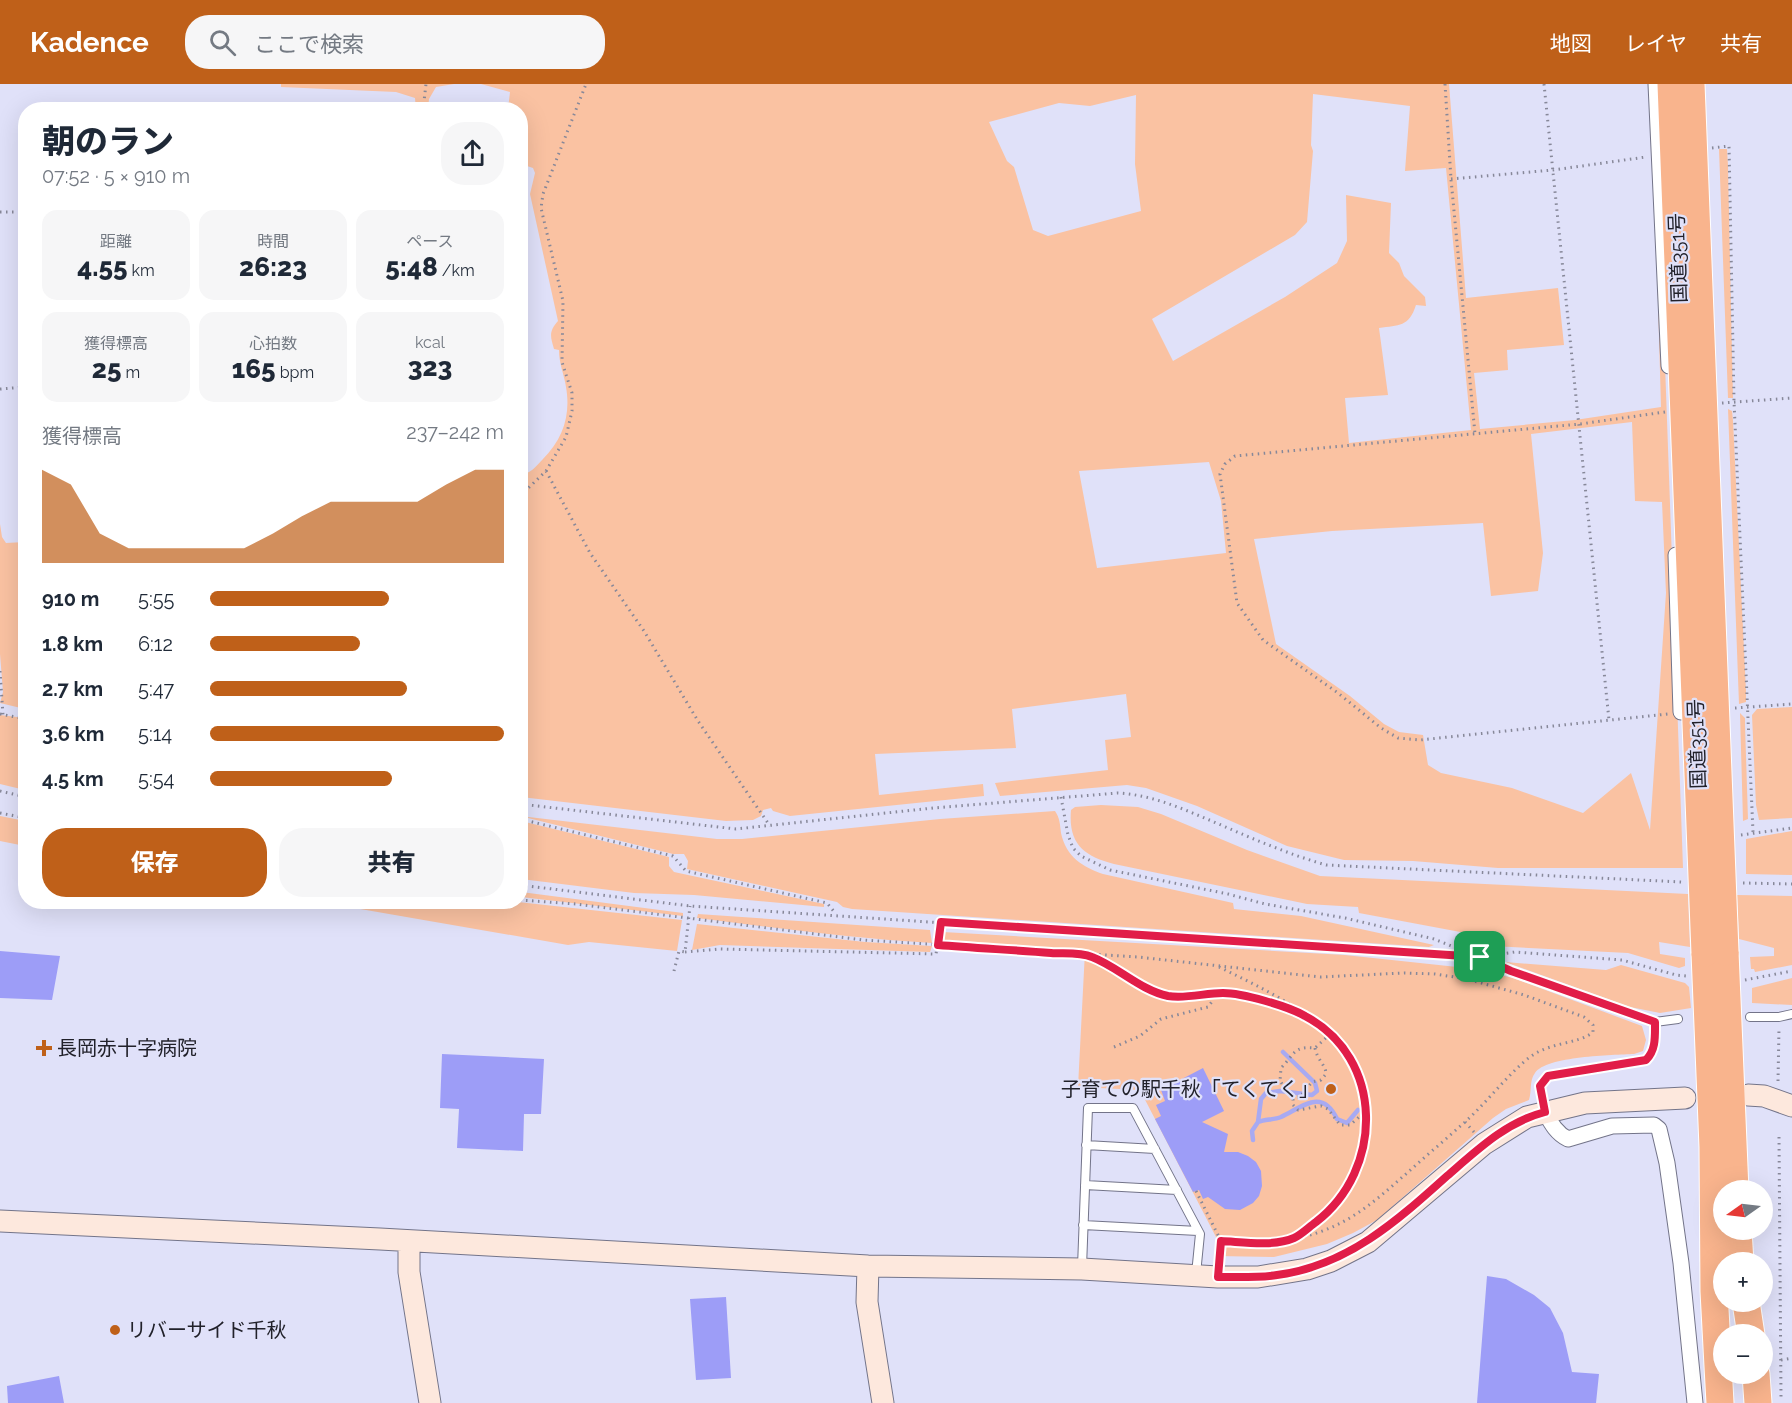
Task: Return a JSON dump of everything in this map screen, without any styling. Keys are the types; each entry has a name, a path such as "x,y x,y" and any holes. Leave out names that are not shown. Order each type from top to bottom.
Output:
{"highway":[{"name":"国道351号","path":"1671,84 1707,961 1713,1147 1714,1291 1720,1403"},
{"name":"国道351号","path":"1691,84 1707,961 1734,1180"},
{"path":"1744,1384 1745,1403"},
{"path":"1761,1384 1769,1400"}],"street":[{"path":"1656,84 1671,411 1681,712"},
{"path":"1748,1095 1764,1096 1792,1106"},
{"path":"0,1221 868,1266 1082,1269 1218,1277 1279,1275 1307,1269 1346,1254 1368,1242 1484,1144 1527,1117 1605,1102 1685,1098"},
{"path":"1545,1112 1554,1128 1568,1139 1612,1126 1654,1125 1659,1129 1667,1163 1681,1263 1695,1403"},
{"path":"409,1242 409,1272 430,1403"},
{"path":"868,1266 867,1302 883,1403"}],"lane":[{"path":"1750,1017 1779,1017 1792,1014"},
{"path":"1545,1112 1540,1086 1548,1076 1646,1060 1652,1054 1655,1022 1678,1019"},
{"path":"1082,1269 1088,1108 1133,1108 1198,1231 1199,1255 1195,1275"},
{"path":"1086,1145 1155,1149"},
{"path":"1085,1185 1177,1190"},
{"path":"1083,1225 1198,1231"}],"path":[{"path":"424,102 426,84"},
{"path":"528,488 546,471 566,437 572,411 572,393 562,362 562,301 541,208 543,194 586,84"},
{"path":"1445,84 1451,179 1475,434"},
{"path":"1545,84 1609,720"},
{"path":"1706,149 1729,146 1734,401 1753,832"},
{"path":"1451,179 1553,170 1659,155"},
{"path":"0,212 18,212"},
{"path":"0,389 18,388"},
{"path":"1734,401 1792,398"},
{"path":"1671,411 1580,424 1235,456 1224,464 1220,474 1237,603 1263,640 1338,693 1381,728 1398,738 1420,740 1681,712"},
{"path":"546,471 590,553 644,631 698,722 770,826"},
{"path":"0,671 1,715 18,717"},
{"path":"0,791 18,795"},
{"path":"528,805 736,830 933,808 1118,793 1153,797 1283,851 1326,865 1688,883"},
{"path":"1061,797 1068,835 1073,848 1081,856 1110,870 1228,894 1265,904 1345,918 1434,939 1511,971 1655,1022"},
{"path":"0,813 18,816"},
{"path":"528,821 673,856 686,871 826,903 838,915"},
{"path":"1737,883 1792,884"},
{"path":"528,886 690,906 1480,957 1515,952 1622,960 1676,975 1707,961"},
{"path":"528,901 856,940 1090,956 1138,957 1320,977 1404,973 1435,974 1467,979 1524,994 1584,1017 1593,1025 1593,1032 1586,1037 1550,1046 1528,1058 1465,1122 1369,1205 1353,1216 1324,1230 1294,1238 1255,1242 1221,1241"},
{"path":"685,952 690,906"},
{"path":"674,971 679,951 720,949 936,954 941,922"},
{"path":"1090,956 1156,992 1183,996 1213,993 1240,994 1306,1016"},
{"path":"1215,965 1276,995 1330,1034 1350,1059 1361,1085 1366,1111 1365,1140 1360,1159 1346,1190 1333,1208 1294,1238"},
{"path":"1738,981 1792,971"},
{"path":"1114,1047 1140,1036 1161,1019 1208,1006 1213,1000 1213,993"},
{"path":"1778,1083 1779,1017"},
{"path":"1315,1048 1317,1059 1325,1068 1326,1074 1321,1080 1312,1082 1300,1097 1293,1099 1288,1096 1280,1081 1281,1068 1298,1048 1315,1048 1330,1034"},
{"path":"1293,1099 1293,1105 1298,1110 1321,1106 1328,1109 1336,1123 1345,1126 1350,1125 1366,1111"},
{"path":"1769,1400 1781,1360 1779,1137"},
{"path":"1196,1191 1221,1241 1218,1277"},
{"path":"1781,1360 1792,1358"}],"shaded area":[{"path":"281,84 454,84 436,87 429,102 415,102 415,98 396,92 281,87"},
{"path":"481,84 1449,84 1466,298 1558,288 1564,345 1507,350 1508,370 1474,373 1480,429 1575,420 1661,407 1654,160 1655,84 1683,868 1498,868 1413,861 1344,860 1287,846 1197,806 1146,788 1127,785 1000,796 995,783 1108,770 1105,740 1131,737 1126,694 1012,709 1016,748 875,754 879,795 983,784 984,796 790,816 773,811 771,808 763,810 761,816 753,820 726,821 528,798 528,473 556,443 564,426 567,397 559,350 554,349 551,334 558,321 530,194 535,173 533,168 528,166 528,102 509,102 510,92","holes":["1313,94 1410,106 1405,171 1446,168 1471,430 1349,443 1345,398 1388,395 1379,328 1402,324 1410,317 1416,305 1426,306 1425,297 1404,276 1399,263 1389,253 1391,203 1346,195 1347,241 1337,263 1285,297 1173,361 1152,319 1295,235 1307,222 1313,151 1311,145","1136,95 1135,164 1141,211 1048,236 1033,230 1014,167 1007,161 989,122 1059,103 1090,106","1632,422 1635,501 1662,502 1666,593 1650,830 1631,773 1583,813 1512,788 1441,773 1428,765 1423,735 1399,732 1384,724 1350,696 1276,644 1254,539 1332,531 1483,523 1491,596 1538,591 1543,553 1531,434","1209,462 1221,501 1226,553 1097,568 1079,471"]},
{"path":"1719,149 1727,149 1728,166 1733,398 1728,398"},
{"path":"1728,409 1732,411 1733,421 1746,691 1746,702 1739,704"},
{"path":"0,524 2,537 6,543 18,542 18,707 0,703 3,692 0,654"},
{"path":"1792,707 1792,818 1759,820 1756,805 1752,715 1757,709"},
{"path":"1740,713 1745,718 1748,819 1743,821"},
{"path":"0,715 18,717 18,788 0,784"},
{"path":"1101,805 1138,807 1161,814 1247,850 1320,876 1688,894 1690,947 1659,942 1660,954 1685,958 1685,966 1679,968 1628,953 1491,946 1471,934 1359,913 1358,907 1307,904 1114,864 1086,852 1075,840 1072,832 1071,810 1075,807"},
{"path":"1055,811 1059,819 1063,841 1071,855 1082,864 1103,874 1233,903 1234,909 1301,916 1434,945 1429,947 852,909 843,907 837,902 687,869 688,861 684,854 673,854 528,817 717,839 742,839 940,819"},
{"path":"0,816 18,820 18,845 0,841"},
{"path":"528,823 669,857 669,866 674,872 824,904 824,907 694,895 634,893 528,880"},
{"path":"1792,831 1792,875 1746,874 1746,839"},
{"path":"528,893 683,913 683,916 528,898"},
{"path":"1737,895 1792,896 1792,965 1755,972 1751,969 1750,957 1774,956 1774,948 1739,939"},
{"path":"528,903 682,920 677,951 589,942 568,945 360,909 528,909"},
{"path":"698,914 930,930 932,943 844,936 697,918"},
{"path":"697,924 865,942 932,946 930,952 720,945 692,950"},
{"path":"943,932 1345,955 1476,969 1513,978 1642,1026 1646,1040 1643,1051 1634,1054 1581,1057 1542,1067 1533,1076 1529,1100 1506,1109 1493,1118 1377,1220 1353,1233 1327,1244 1274,1257 1217,1256 1216,1237 1140,1090 1078,1087 1085,951 941,944"},
{"path":"1505,962 1606,970 1621,965 1685,983 1689,987 1691,1008 1660,1013 1630,1007"},
{"path":"1792,978 1792,1005 1752,1003 1752,988"}],"building":[{"path":"0,951 60,956 52,1000 0,998"},
{"path":"442,1054 544,1059 541,1114 524,1114 523,1151 457,1148 459,1109 440,1108"},
{"path":"1203,1068 1224,1111 1202,1122 1228,1134 1224,1152 1238,1152 1248,1156 1256,1162 1261,1171 1262,1186 1259,1196 1253,1203 1240,1210 1225,1209 1208,1197 1203,1199 1199,1190 1193,1192 1155,1119 1161,1116 1156,1105 1165,1101 1161,1090"},
{"path":"1487,1276 1506,1279 1534,1295 1550,1308 1563,1333 1572,1372 1599,1374 1596,1403 1477,1403"},
{"path":"726,1297 731,1378 696,1380 690,1299"},
{"path":"59,1376 64,1403 8,1403 7,1386"}],"waterway":[{"path":"1258,1122 1261,1099 1266,1093 1280,1091 1312,1095 1317,1091 1315,1083 1283,1052"},
{"path":"1253,1140 1252,1131 1258,1122 1281,1117 1312,1102 1325,1104 1337,1119 1347,1123 1358,1110"}],"place":[{"name":"長岡赤十字病院","path":"44,1048"},
{"name":"子育ての駅千秋「てくてく」","path":"1331,1089"},
{"name":"リバーサイド千秋","path":"115,1330"}],"route":[{"path":"941,922 1480,957 1511,971 1655,1022 1652,1054 1646,1060 1634,1064 1575,1070 1548,1076 1540,1086 1545,1112 1527,1117 1484,1144 1390,1225 1368,1242 1346,1254 1307,1269 1279,1275 1218,1277 1221,1241 1271,1242 1294,1238 1333,1208 1346,1190 1360,1159 1365,1140 1366,1111 1364,1094 1355,1069 1337,1041 1306,1016 1275,1003 1254,1000 1240,994 1225,993 1169,996 1156,992 1090,956 938,945 941,922"}]}
